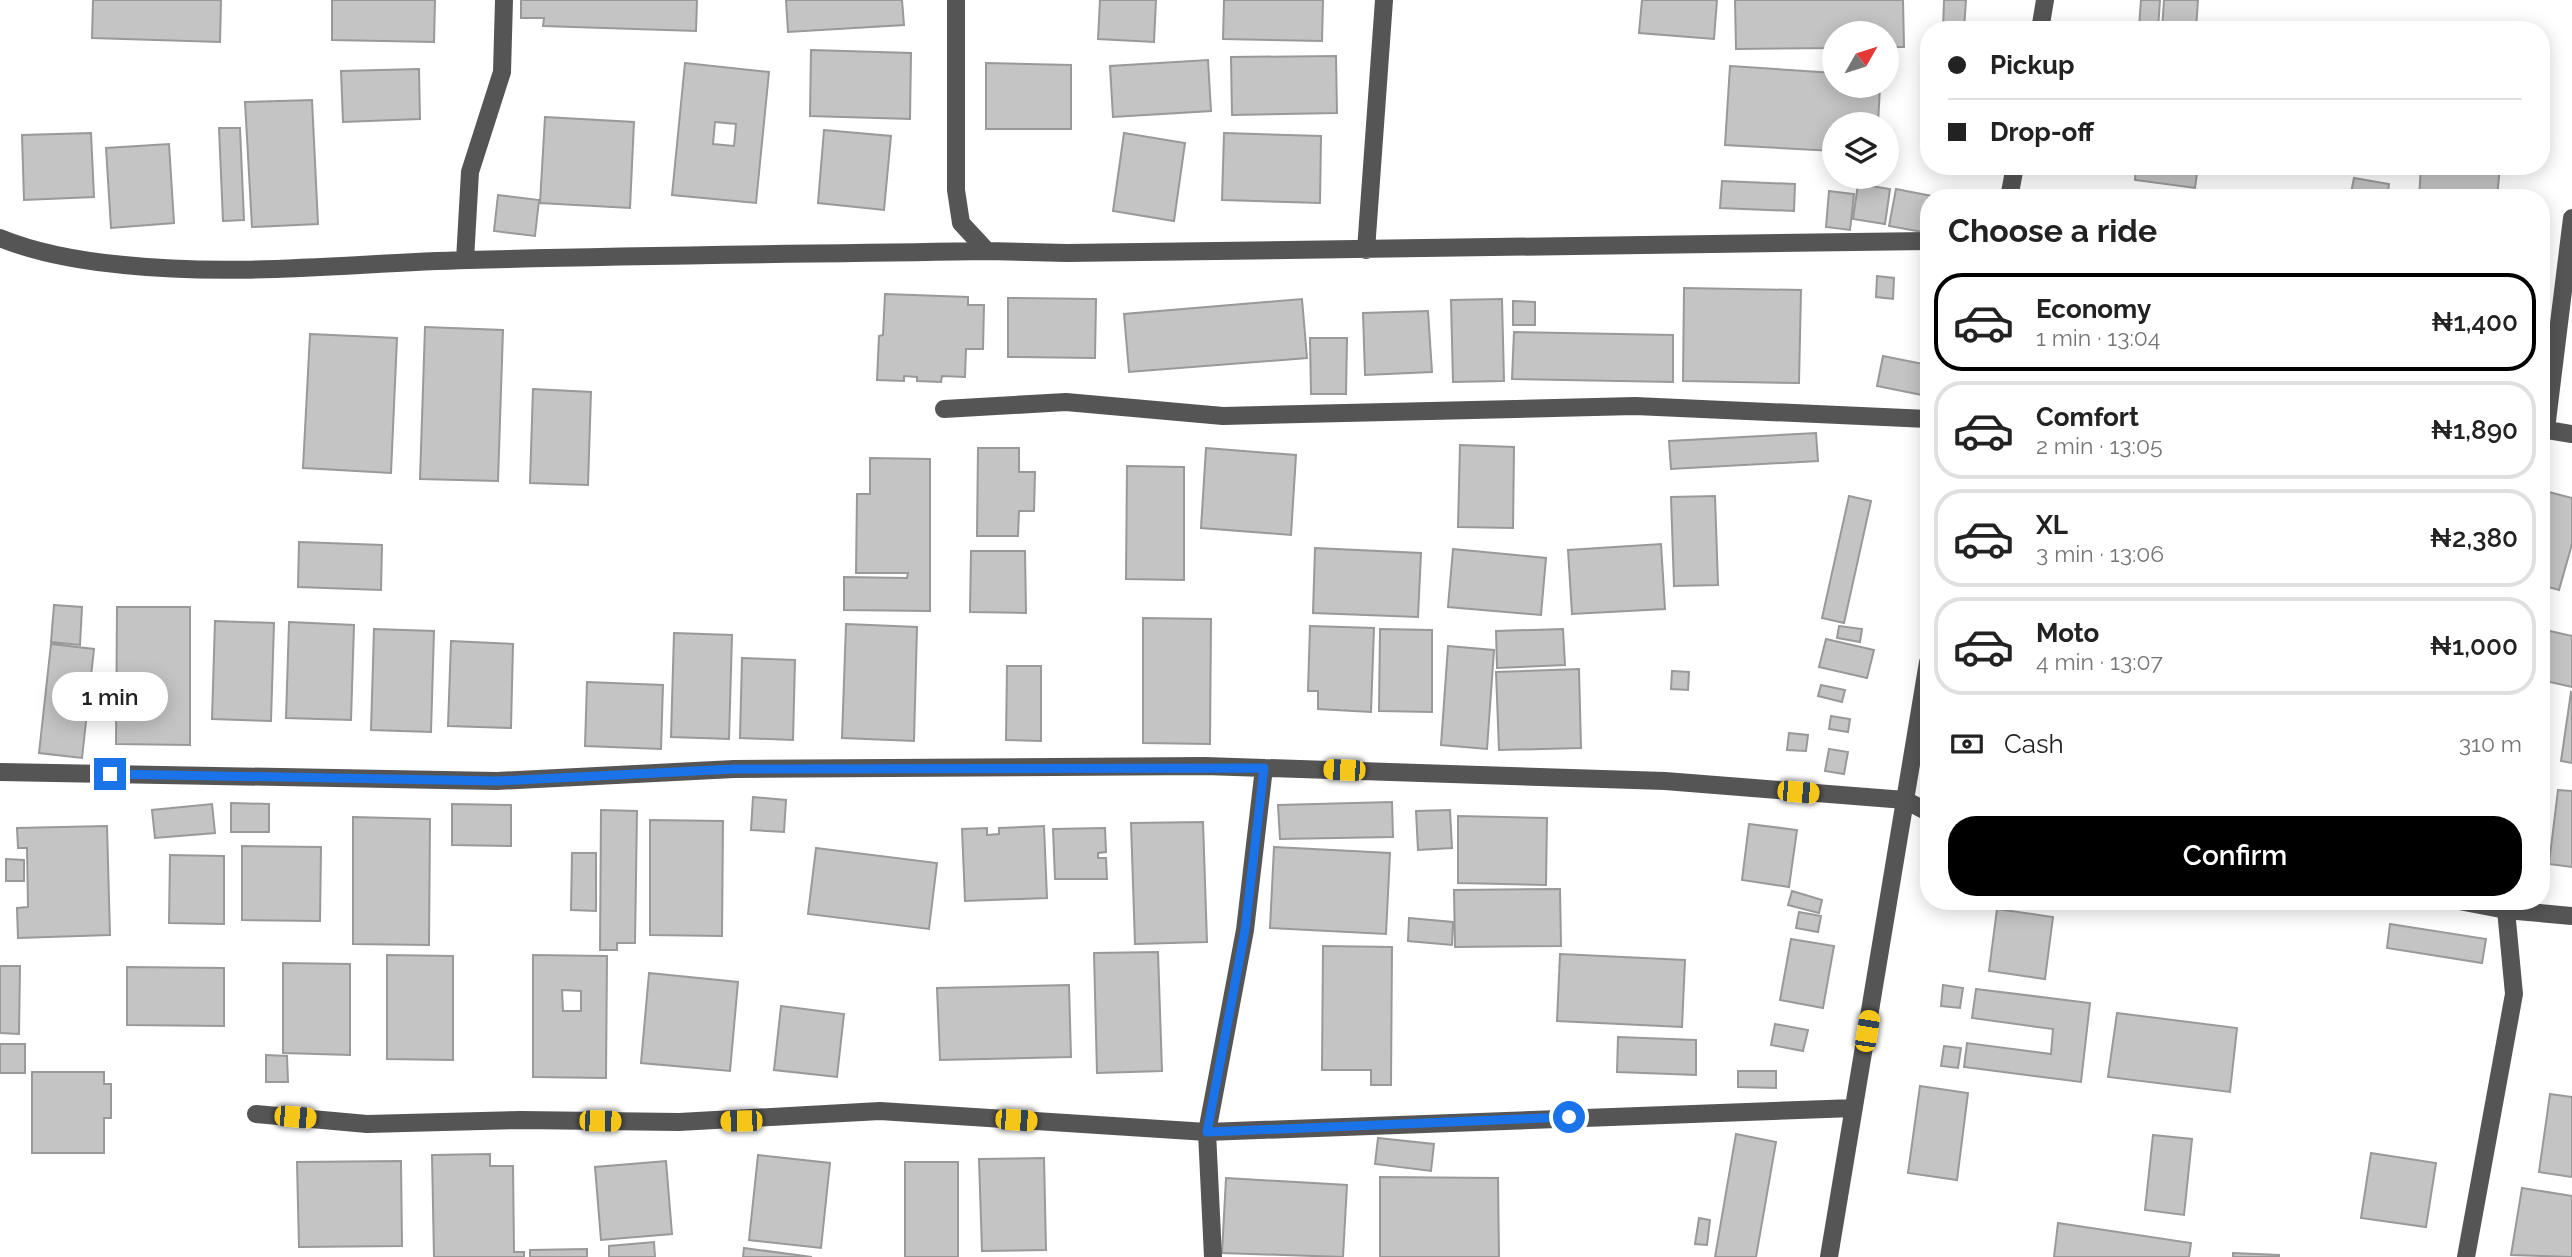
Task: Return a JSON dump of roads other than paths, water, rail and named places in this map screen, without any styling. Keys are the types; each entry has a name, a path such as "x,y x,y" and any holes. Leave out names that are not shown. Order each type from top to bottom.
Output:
{"street":[{"path":"465,260 470,172 502,72 504,0"},
{"path":"956,0 956,190 961,223 987,251"},
{"path":"1366,250 1384,0"},
{"path":"2042,21 2045,0"},
{"path":"2550,384 2572,218"},
{"path":"0,239 21,247 94,262 171,270 274,271 465,260 987,251 1068,253 1920,242"},
{"path":"944,409 1066,402 1223,416 1635,406 1920,419"},
{"path":"2550,430 2572,434"},
{"path":"1829,1257 1920,710"},
{"path":"1213,1257 1207,1132 1245,930 1264,768"},
{"path":"0,772 497,781 734,769 1264,768 1665,780 1905,800 1920,808"},
{"path":"2466,1257 2514,994 2506,910 2572,916"},
{"path":"256,1114 366,1124 521,1120 691,1122 880,1111 1207,1132 1854,1108"}]}
